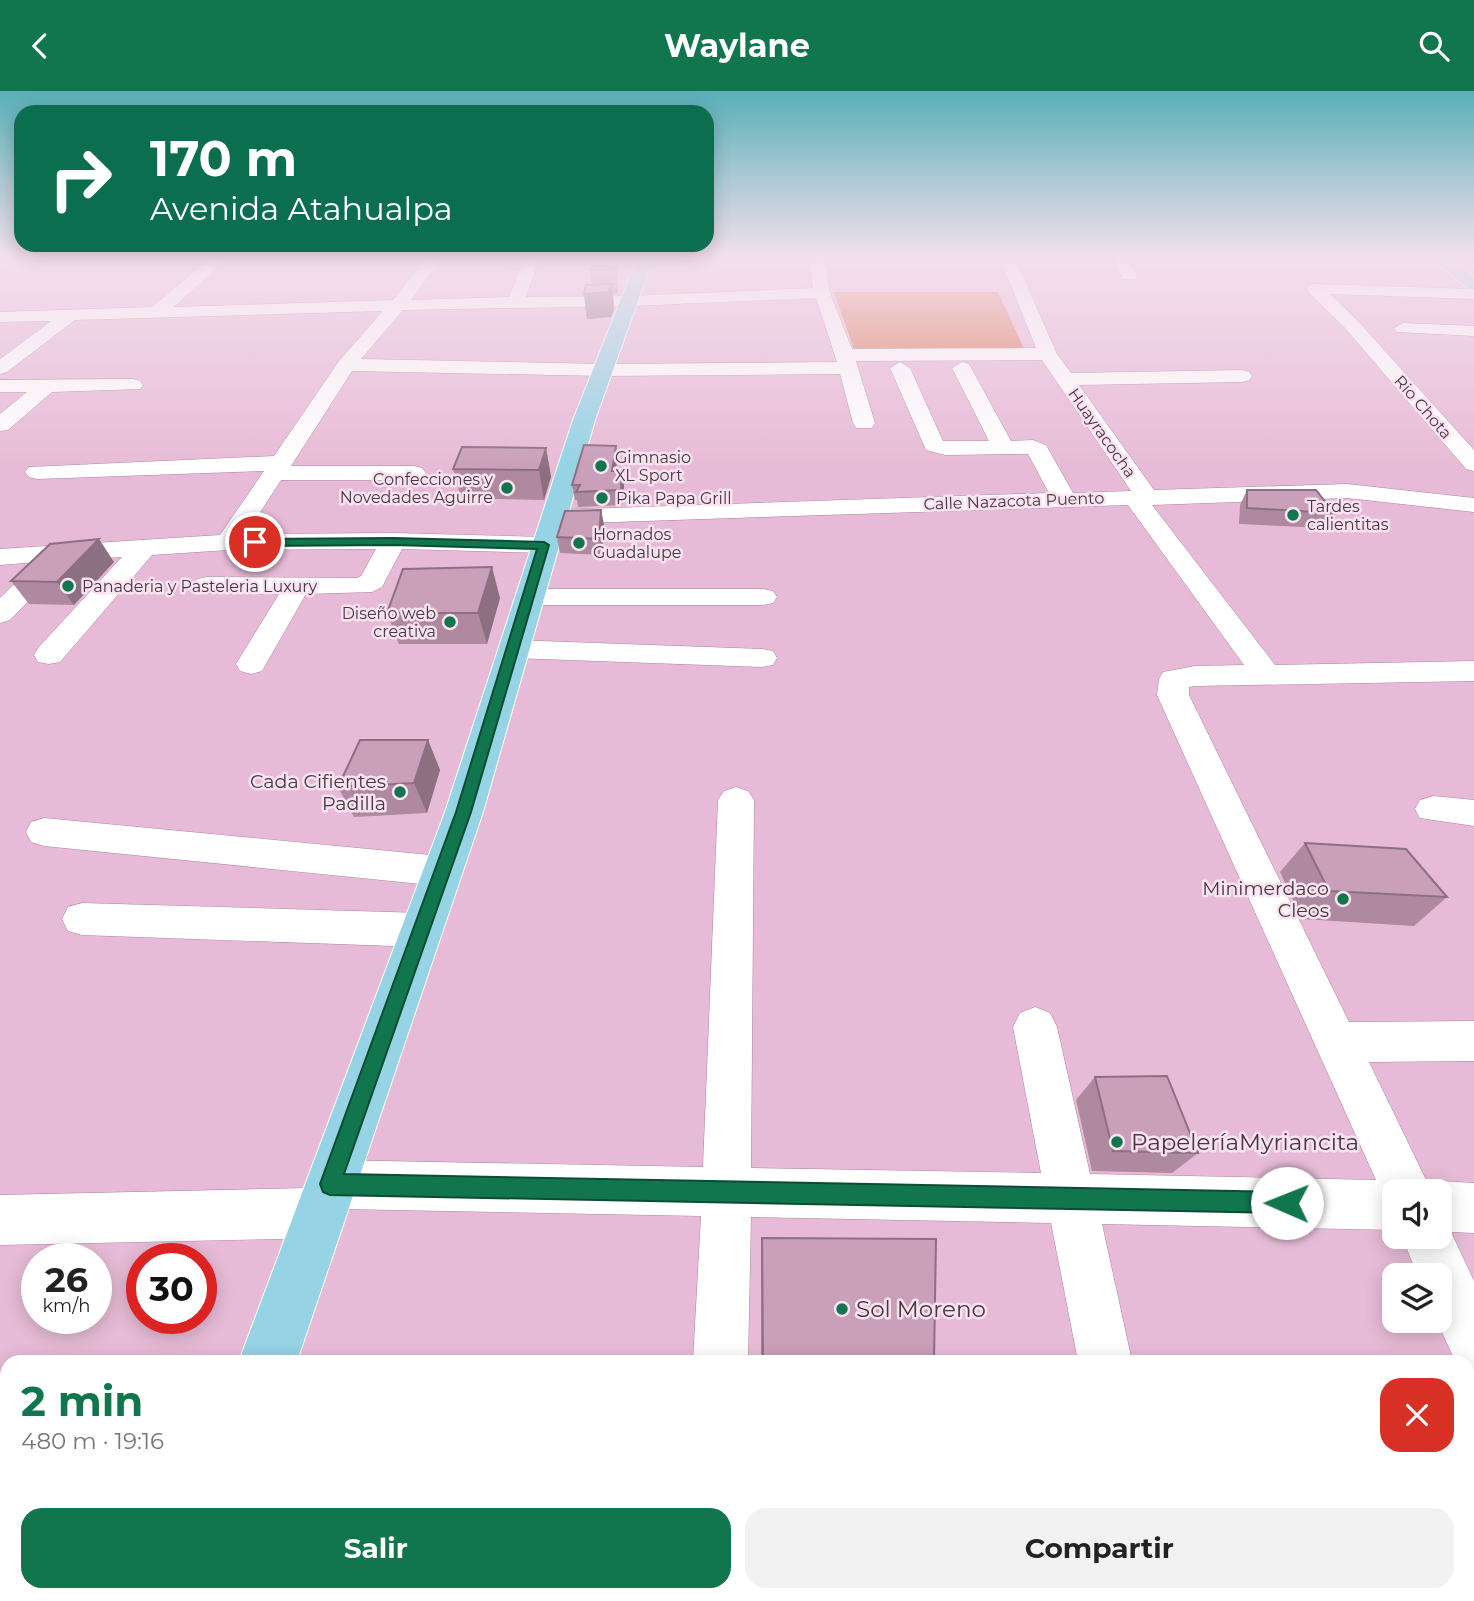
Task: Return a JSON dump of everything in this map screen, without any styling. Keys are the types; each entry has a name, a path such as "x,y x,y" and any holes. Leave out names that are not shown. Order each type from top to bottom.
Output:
{"main road":[{"path":"270,1355 464,812 548,531 584,420 620,326"}],"street":[{"path":"0,368 55,326"},
{"path":"228,543 346,365 379,326"},
{"path":"834,326 864,423"},
{"name":"Huayracocha","path":"1036,326 1048,354 1143,501 1266,674"},
{"name":"Rio Chota","path":"1353,326 1474,464"},
{"path":"1403,328 1474,331"},
{"path":"346,365 604,370 1048,354"},
{"path":"900,368 934,445 945,448 1033,447 1038,450 1064,499"},
{"path":"962,368 992,447 993,468"},
{"path":"1065,379 1242,376"},
{"path":"0,386 133,385"},
{"path":"0,425 46,386"},
{"path":"945,470 1047,467"},
{"path":"37,472 279,468 414,473"},
{"name":"Calle Nazacota Puento","path":"0,557 228,543 393,541 1064,499 1143,501 1347,491 1474,505"},
{"path":"207,585 362,586 372,581 393,541"},
{"path":"49,655 144,548"},
{"path":"0,614 62,553"},
{"path":"251,664 297,586"},
{"path":"528,597 763,597"},
{"path":"513,649 762,658"},
{"path":"1400,1179 1173,695 1174,680 1195,676 1474,671"},
{"path":"721,1355 728,1192 728,1039 736,800"},
{"path":"1433,809 1474,813"},
{"path":"44,832 441,871"},
{"path":"82,919 422,930"},
{"path":"1035,1027 1104,1355"},
{"path":"1337,1042 1474,1041"},
{"path":"0,1220 325,1199 728,1192 1382,1205"},
{"path":"1452,1207 1474,1208"},
{"path":"1432,1249 1474,1342"}],"shaded area":[{"path":"846,326 1014,326 1025,351 855,352"}],"building":[{"path":"584,445 616,446 612,471 622,471 621,490 576,492 580,485 572,485"},
{"path":"462,447 546,448 539,470 453,469"},
{"path":"1247,490 1316,490 1334,513 1247,508"},
{"path":"601,510 599,539 557,537 565,511"},
{"path":"99,539 57,582 11,581 50,544"},
{"path":"492,567 478,613 387,613 403,569"},
{"path":"360,740 428,740 414,783 338,787"},
{"path":"1305,843 1406,849 1447,897 1329,891"},
{"path":"1167,1076 1198,1153 1113,1151 1095,1077"},
{"name":"Sol Moreno","path":"762,1238 936,1239 934,1355 763,1355"}],"place":[{"name":"Gimnasio XL Sport","path":"601,466"},
{"name":"Confecciones y Novedades Aguirre","path":"507,488"},
{"name":"Pika Papa Grill","path":"602,498"},
{"name":"Tardes calientitas","path":"1293,515"},
{"name":"Hornados Guadalupe","path":"579,543"},
{"name":"Panaderia y Pasteleria Luxury","path":"68,586"},
{"name":"Diseño web creativa","path":"450,622"},
{"name":"Cada Cifientes Padilla","path":"400,792"},
{"name":"Minimerdaco Cleos","path":"1343,899"},
{"name":"PapeleríaMyriancita","path":"1117,1142"},
{"name":"Sol Moreno","path":"842,1309"}],"route":[{"path":"255,542 393,541 544,545 464,812 330,1184 1287,1203"}]}
